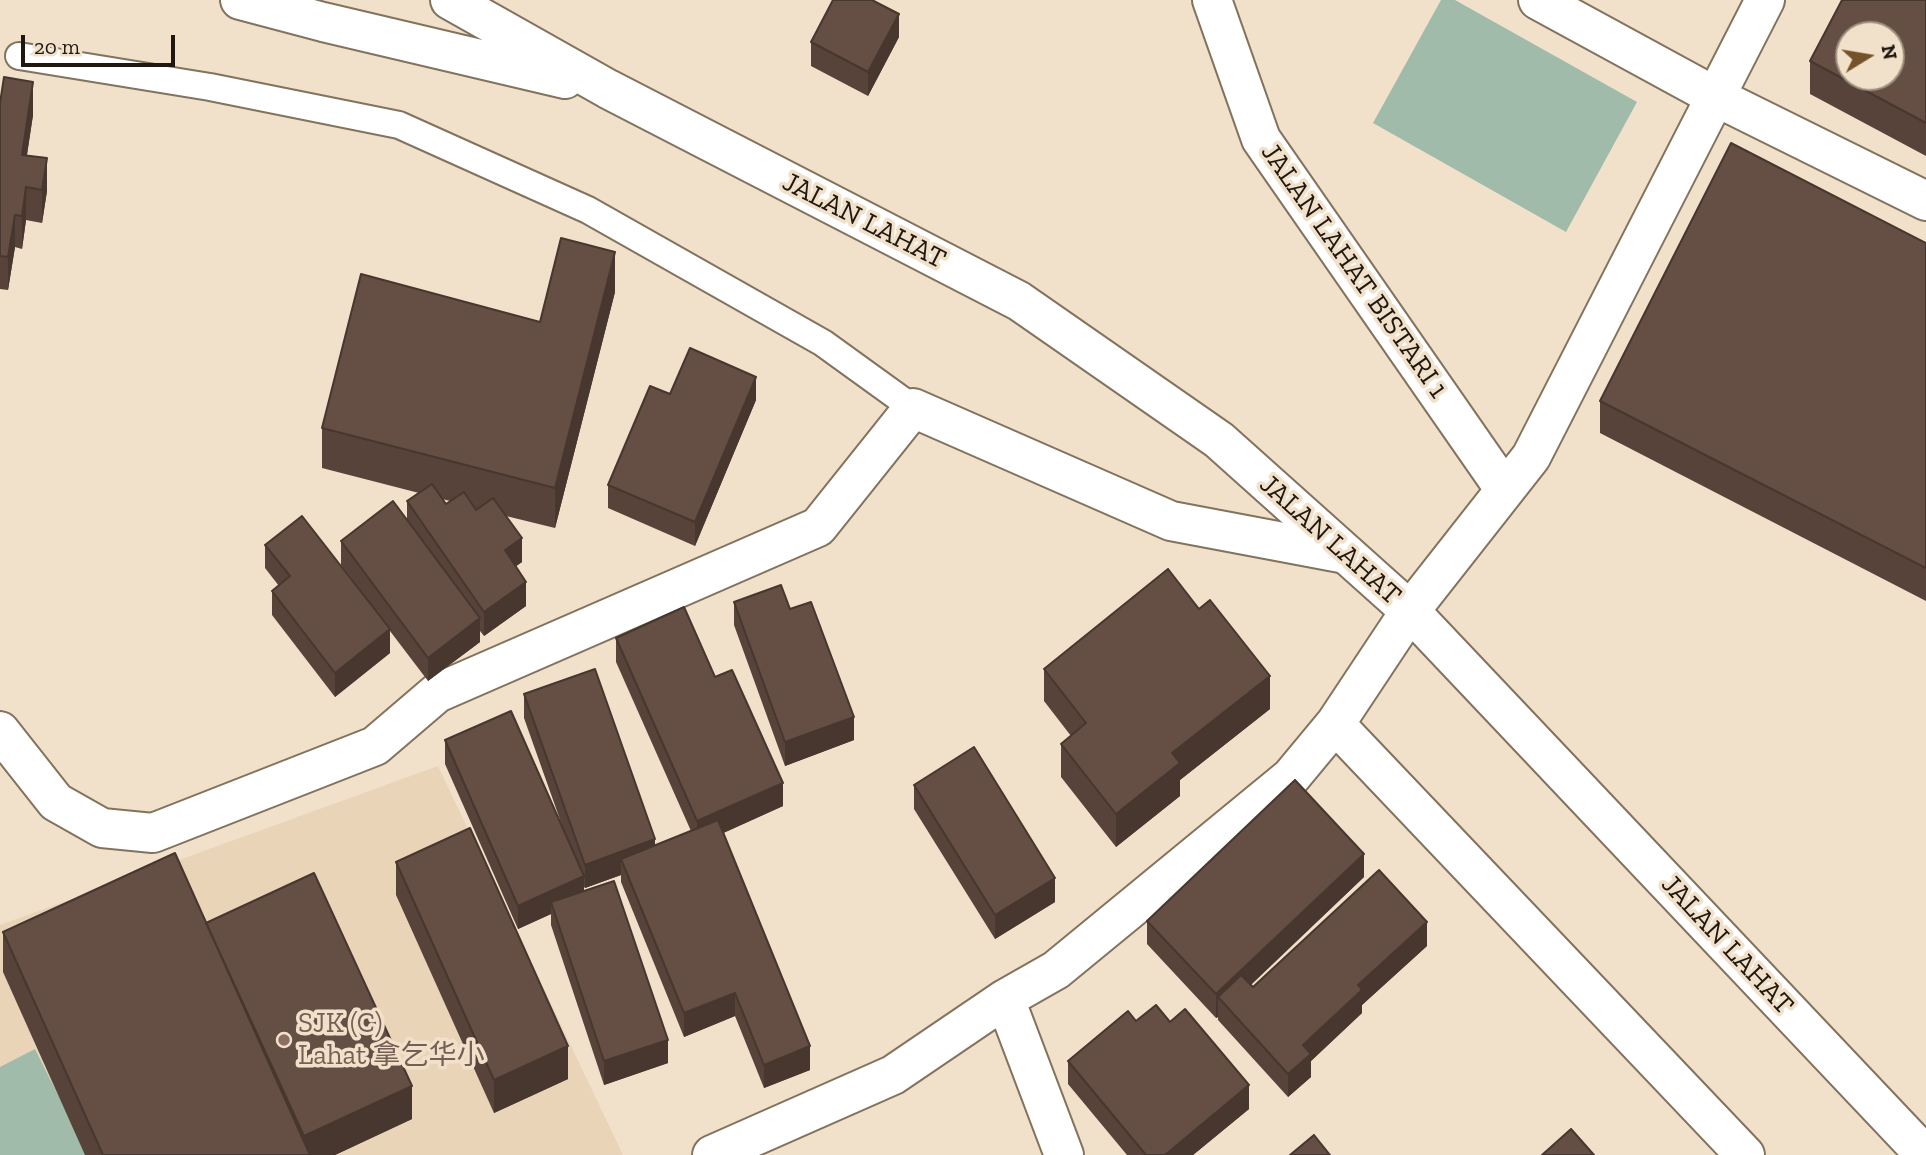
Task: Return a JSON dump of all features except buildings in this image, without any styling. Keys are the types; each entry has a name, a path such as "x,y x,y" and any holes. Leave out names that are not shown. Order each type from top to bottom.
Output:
{"street":[{"name":"JALAN LAHAT","path":"240,0 608,89"},
{"path":"254,0 323,22"},
{"name":"JALAN LAHAT","path":"450,0 608,89 1019,301 1219,440 1410,611 1925,1155"},
{"name":"JALAN LAHAT BISTARI 1","path":"1212,0 1261,139 1505,490"},
{"path":"1538,0 1716,97 1926,201"},
{"path":"712,1155 892,1075 1005,999 1056,970 1291,777 1335,724 1410,611 1531,457 1765,0"},
{"path":"0,731 56,802 102,828 153,834 375,746 437,693 818,527 914,408 1171,521 1346,554"},
{"path":"1335,724 1745,1155"},
{"path":"1005,999 1064,1155"}],"lane":[{"path":"19,56 210,87 399,125 588,210 823,343 914,408"}],"shaded area":[{"name":"SJK (C) Lahat 拿乞华小","path":"438,766 623,1155 0,1155 0,925"}],"green space":[{"path":"1441,0 1455,0 1637,102 1566,232 1373,123"},
{"path":"35,1049 88,1155 0,1155 0,1067"}],"place":[{"name":"SJK (C) Lahat 拿乞华小","path":"284,1040"}]}
